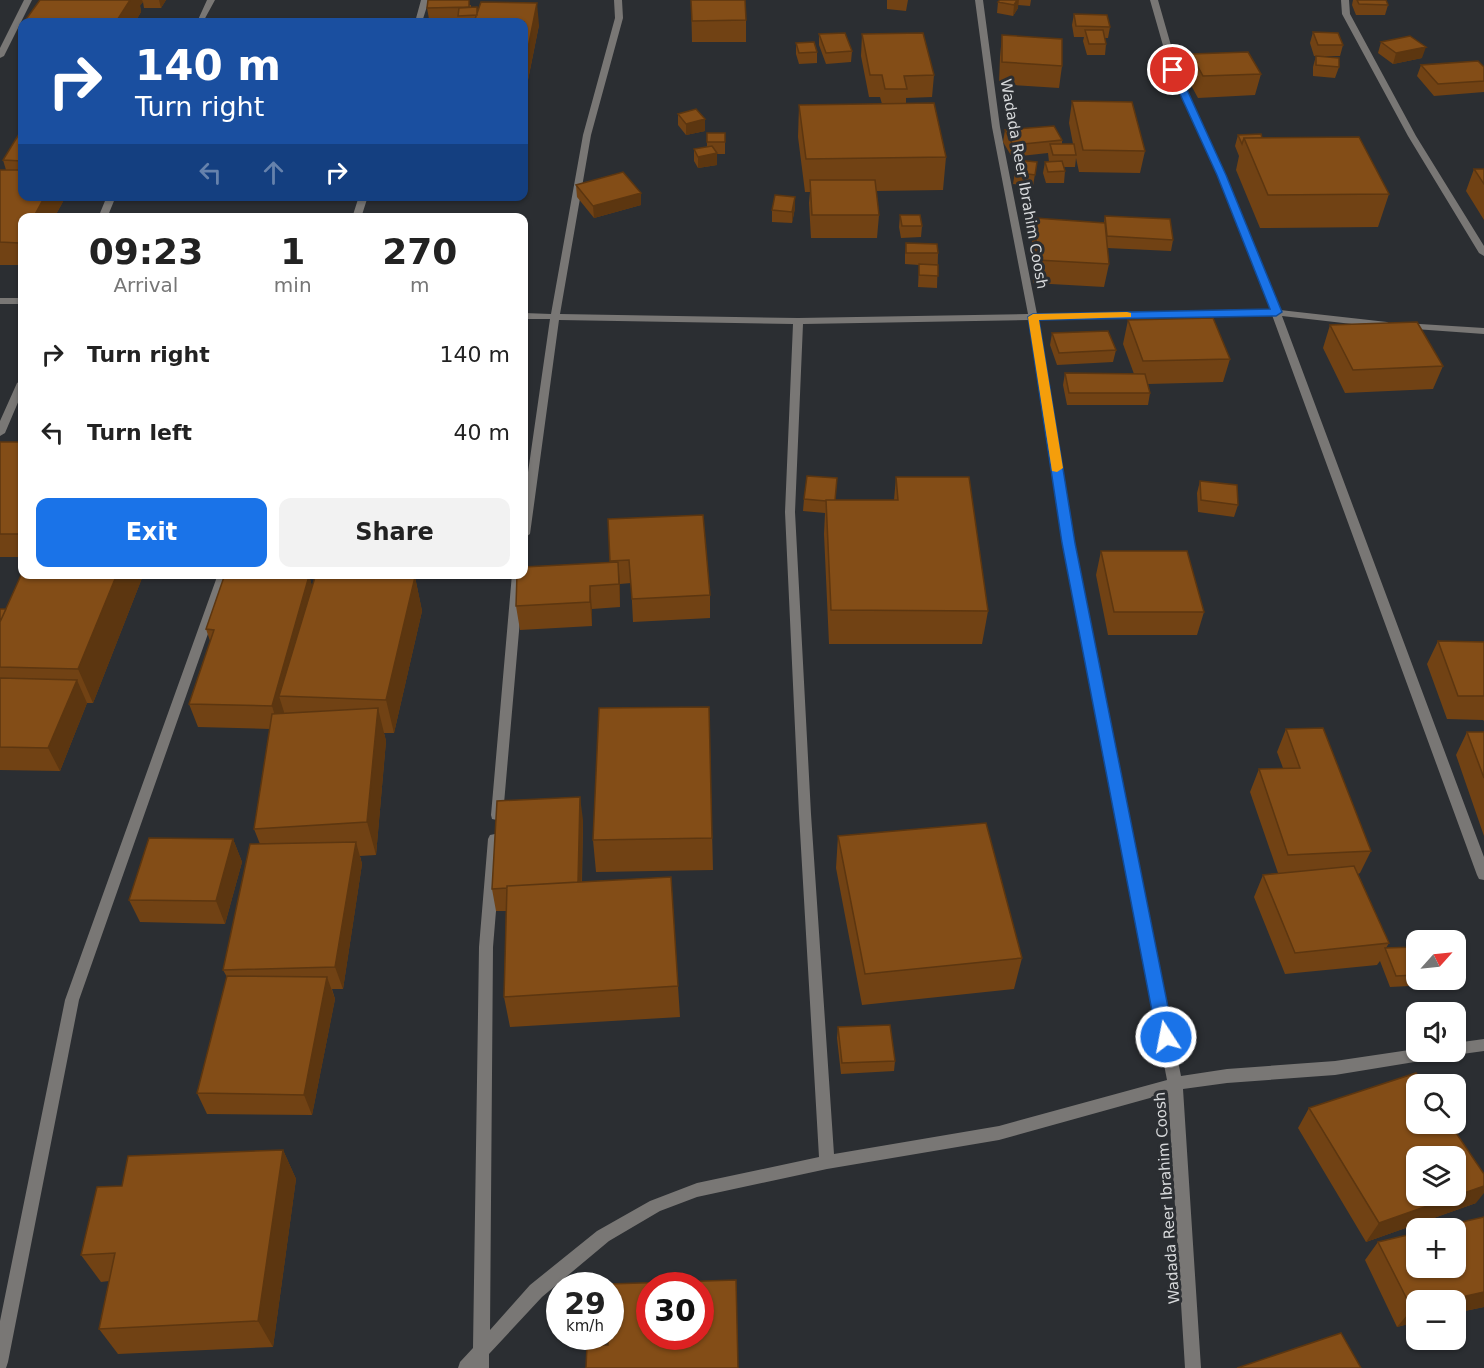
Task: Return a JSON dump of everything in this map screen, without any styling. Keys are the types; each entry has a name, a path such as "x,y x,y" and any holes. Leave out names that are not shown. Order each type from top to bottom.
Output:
{"street":[{"path":"19,18 28,0"},
{"path":"202,18 211,0"},
{"path":"419,18 425,0"},
{"path":"528,506 555,317 588,135 619,18 618,0"},
{"name":"Wadada Reer Ibrahim Coosh","path":"978,0 996,127 1033,317 1068,543 1175,1084 1193,1368"},
{"path":"1154,0 1173,70 1221,175 1276,312 1484,875"},
{"path":"1345,0 1346,14 1412,136 1484,253"},
{"path":"0,56 18,20"},
{"path":"0,301 18,301"},
{"path":"528,316 798,321 1276,312 1405,326 1484,331"},
{"path":"798,321 790,512 806,826 827,1162"},
{"path":"0,433 18,392"},
{"path":"0,1362 72,999 222,579"},
{"path":"481,1361 486,947 518,579"},
{"path":"1466,1047 1484,1045"},
{"path":"466,1368 481,1361 536,1291 603,1236 655,1206 697,1190 827,1162 999,1133 1175,1084 1227,1076 1335,1068 1406,1057"}],"building":[{"path":"40,0 130,0 119,18 27,18"},
{"path":"428,0 469,0 469,7 427,8"},
{"path":"691,0 745,0 746,20 692,21"},
{"path":"1017,0 1014,5 998,2"},
{"path":"1357,0 1386,0 1388,5 1359,4"},
{"path":"481,2 537,3 528,48 528,18 475,18"},
{"path":"477,7 477,15 458,16 459,8"},
{"path":"1074,14 1107,15 1110,27 1076,26"},
{"path":"1085,30 1103,30 1106,44 1089,44"},
{"path":"1313,32 1338,33 1343,45 1318,45"},
{"path":"845,33 852,51 826,53 819,34"},
{"path":"923,33 934,75 904,76 907,89 885,89 882,75 870,75 862,34"},
{"path":"1002,35 1062,39 1062,66 1002,62"},
{"path":"1410,36 1426,47 1396,53 1381,42"},
{"path":"814,42 817,52 799,53 796,43"},
{"path":"1248,52 1261,74 1203,76 1191,54"},
{"path":"1316,56 1339,58 1339,67 1316,65"},
{"path":"1478,61 1484,67 1484,81 1438,84 1421,65"},
{"path":"1072,101 1132,102 1145,151 1083,150"},
{"path":"934,103 946,157 806,159 799,105"},
{"path":"696,109 705,119 686,124 678,114"},
{"path":"1054,126 1062,140 1013,145 1005,130"},
{"path":"707,133 725,133 725,142 707,142"},
{"path":"1261,134 1262,138 1244,138 1242,144 1238,135"},
{"path":"18,136 18,161 3,160"},
{"path":"1359,137 1389,194 1268,195 1244,138"},
{"path":"1050,144 1074,144 1076,155 1053,155"},
{"path":"712,146 717,153 698,157 694,149"},
{"path":"1017,160 1037,162 1035,175 1015,172"},
{"path":"1062,161 1065,171 1048,172 1045,162"},
{"path":"1474,169 1484,169 1484,184"},
{"path":"0,170 18,170 18,201 42,201 36,213 18,213 18,243 0,242"},
{"path":"623,172 641,193 593,206 576,185"},
{"path":"810,180 875,180 879,215 812,215"},
{"path":"775,195 795,197 792,212 772,210"},
{"path":"900,215 920,215 922,226 902,226"},
{"path":"1105,216 1170,219 1173,240 1107,236"},
{"path":"1035,218 1105,223 1109,264 1037,260"},
{"path":"906,243 937,244 938,253 906,253"},
{"path":"919,264 938,265 938,276 919,275"},
{"path":"1213,318 1230,359 1143,361 1128,320"},
{"path":"1417,322 1443,366 1353,370 1330,325"},
{"path":"1108,331 1116,350 1059,353 1052,333"},
{"path":"1065,373 1145,374 1150,393 1069,393"},
{"path":"0,442 18,442 18,534 0,534"},
{"path":"807,476 837,478 835,500 804,499"},
{"path":"896,477 969,477 988,611 831,610 826,500 898,500"},
{"path":"1200,481 1237,485 1238,505 1201,500"},
{"path":"703,515 710,595 632,599 629,560 610,561 608,519"},
{"path":"1101,551 1187,551 1204,612 1114,612"},
{"path":"618,562 619,584 590,586 590,602 516,606 517,579 528,579 528,567"},
{"path":"19,579 115,579 78,669 0,667 0,622"},
{"path":"223,579 308,579 272,706 189,704 214,630 206,629"},
{"path":"314,579 415,579 386,700 279,696"},
{"path":"0,609 6,609 0,622"},
{"path":"1438,641 1484,642 1484,696 1458,696"},
{"path":"0,678 77,680 48,748 0,747"},
{"path":"709,707 712,838 593,840 599,708"},
{"path":"378,708 367,822 254,829 272,714"},
{"path":"1323,728 1371,851 1288,855 1259,769 1300,768 1286,729"},
{"path":"1467,732 1484,732 1484,778"},
{"path":"580,797 578,882 492,889 497,801"},
{"path":"986,823 1022,958 865,974 838,836"},
{"path":"149,838 233,839 216,901 129,900"},
{"path":"356,842 335,967 223,970 250,844"},
{"path":"1354,866 1389,943 1295,953 1263,875"},
{"path":"671,877 678,986 504,997 507,886"},
{"path":"1406,947 1406,976 1396,976 1385,948"},
{"path":"227,976 327,977 304,1095 197,1093"},
{"path":"890,1025 895,1061 842,1063 838,1027"},
{"path":"1406,1076 1406,1134 1457,1134 1465,1146 1406,1146 1406,1206 1427,1206 1379,1223 1309,1108"},
{"path":"1466,1148 1484,1174 1484,1186 1466,1192"},
{"path":"283,1150 258,1321 99,1329 115,1253 81,1255 97,1187 122,1186 128,1156"},
{"path":"1484,1217 1484,1292 1466,1296 1466,1290 1406,1290 1406,1297 1378,1242 1406,1235 1406,1278 1466,1278 1466,1221"},
{"path":"736,1280 738,1368 586,1368 587,1350 624,1350 624,1284 636,1283 636,1350 714,1350 714,1281"},
{"path":"1341,1333 1361,1368 1237,1368"}],"slow traffic":[{"path":"1057,468 1033,317 1127,315"}],"route":[{"path":"1166,1037 1068,543 1033,317 1276,312 1221,175 1173,70"}]}
